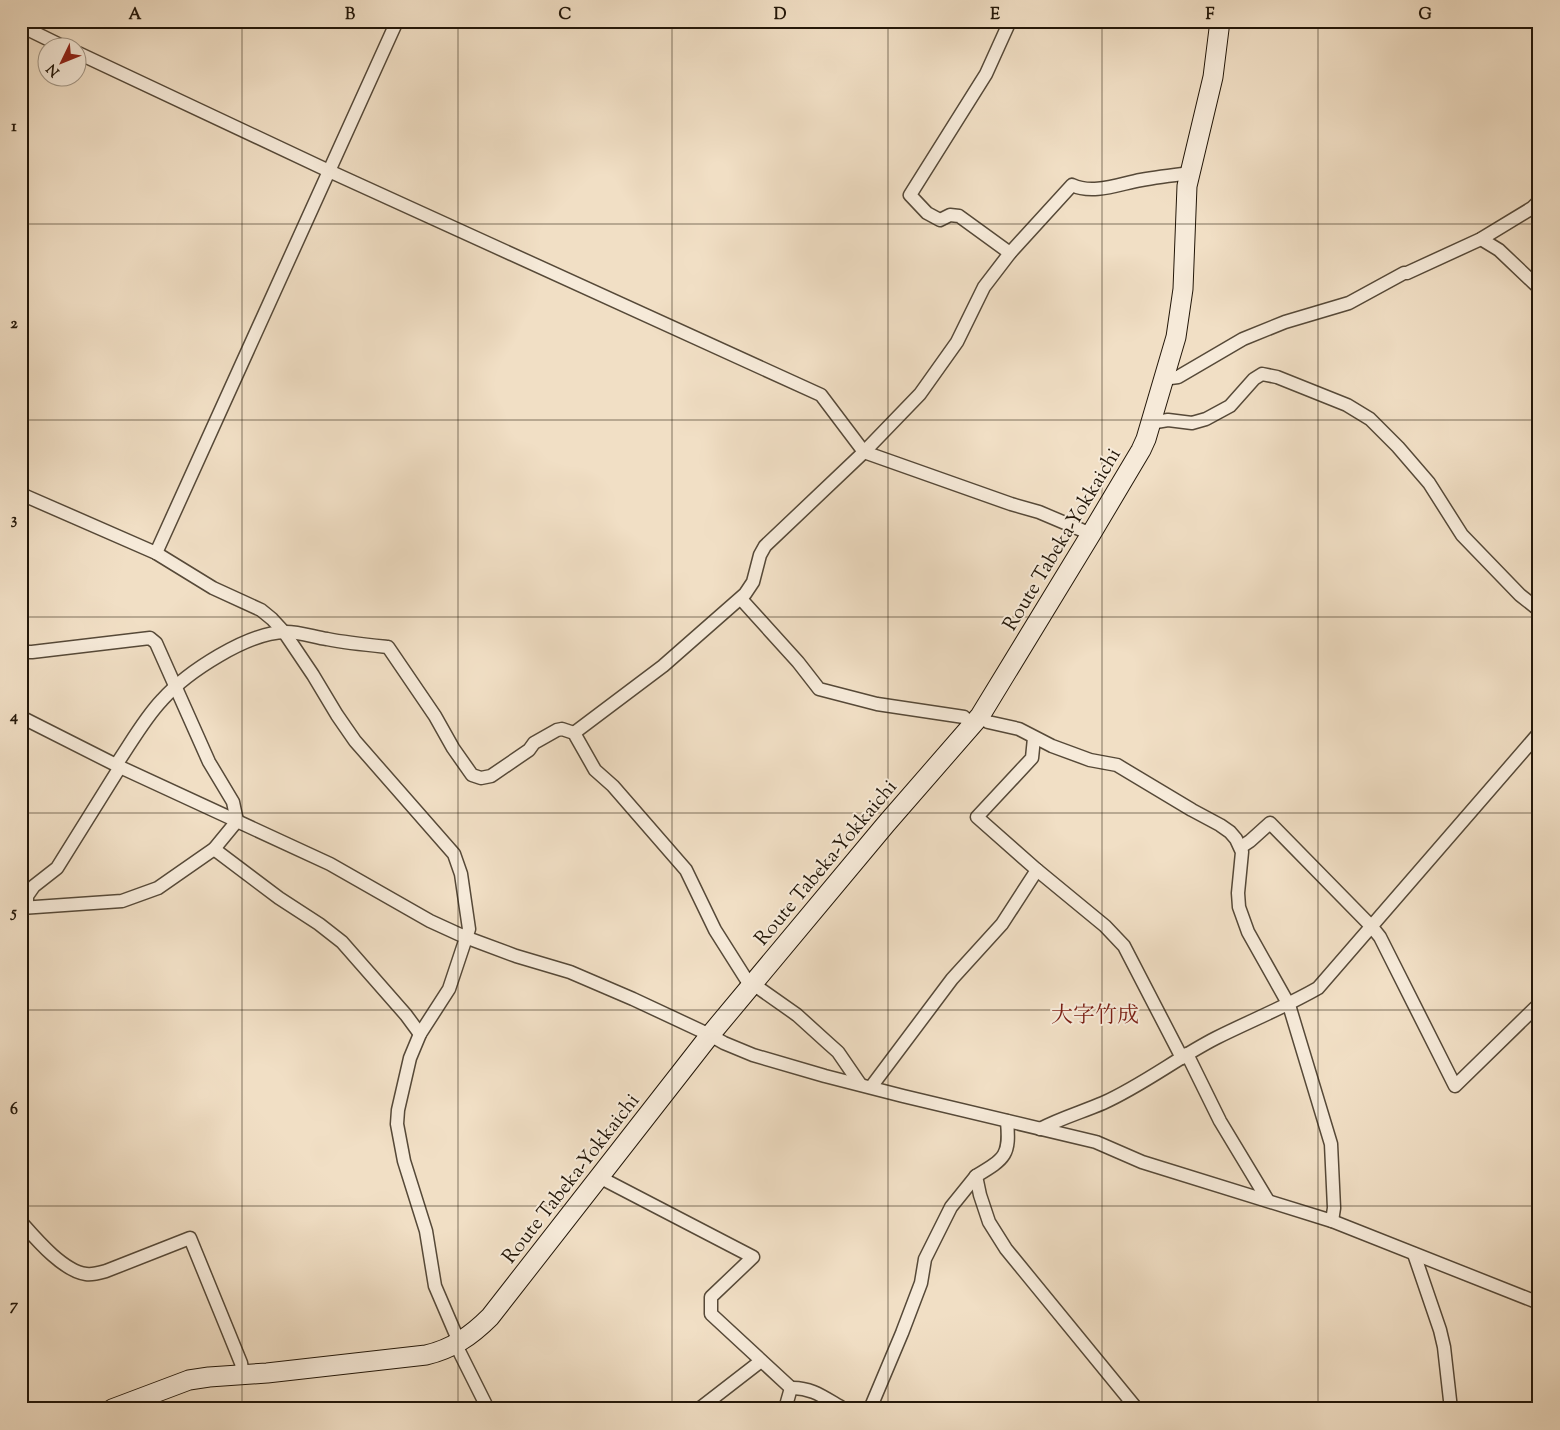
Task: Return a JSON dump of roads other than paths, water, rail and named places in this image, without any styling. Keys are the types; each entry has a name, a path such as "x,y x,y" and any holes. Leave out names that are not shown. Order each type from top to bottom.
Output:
{"main road":[{"name":"Route Tabeka-Yokkaichi","path":"112,1409 189,1380 426,1355 442,1351 477,1330 490,1317 751,984 898,809 976,720 1091,534 1146,439 1176,337 1182,289 1187,186 1212,77 1220,21"}],"street":[{"path":"156,554 398,21"},
{"path":"1010,21 986,74 910,195 932,217 940,220 950,215 959,216 1010,253"},
{"path":"21,26 46,38"},
{"path":"88,58 329,171 821,395 864,452 1039,512 1091,534"},
{"path":"574,733 663,666 746,594 753,582 760,555 765,546 864,452 920,394 957,342 984,287 1010,253 1072,185 1080,188 1111,187 1191,173"},
{"path":"1163,379 1178,377 1243,339 1285,322 1349,304 1404,273 1481,238 1532,208 1539,201"},
{"path":"1481,238 1499,250 1539,288"},
{"path":"1150,423 1168,420 1192,423 1206,419 1230,406 1254,379 1262,374 1277,377 1347,405 1370,419 1398,447 1429,483 1462,535 1520,595 1539,610"},
{"path":"21,494 156,554 212,588 261,610 272,619 284,632 355,741 454,854 460,874 469,928 449,989 420,1034 410,1058 397,1124 411,1184 421,1212 435,1286 488,1409"},
{"path":"740,599 798,662 819,689 877,704 964,717 1019,729 1034,738 1090,760 1108,762 1127,770 1230,832 1241,847 1239,907 1248,932 1289,1005 1331,1144 1334,1208 1332,1221"},
{"path":"237,821 214,849 158,888 122,901 24,908 27,896 34,886 57,868 118,766 158,705 183,680 238,644 284,632 296,632 328,640 388,647 472,775 481,778 491,776 529,750 534,743 557,730 562,728 574,733 595,770 613,786 686,870 714,930 741,972 751,984 797,1015 830,1044 865,1086"},
{"path":"21,652 150,638 156,643 209,762 233,802 237,821"},
{"path":"21,717 118,766 337,868 430,921 465,937 516,956 570,972 753,1055 825,1076 1096,1142 1142,1162 1332,1221 1539,1303"},
{"path":"1040,1129 1060,1119 1103,1103 1216,1038 1289,1005 1318,988 1539,733"},
{"path":"1034,738 1032,758 978,817 1124,946 1220,1121 1267,1200"},
{"path":"1241,847 1270,823 1372,926 1380,937 1455,1086 1539,1004"},
{"path":"214,849 342,942 406,1015 420,1034"},
{"path":"865,1086 952,978 1002,924 1038,870"},
{"path":"870,1409 918,1291 926,1259 951,1207 976,1176 1004,1156 1009,1143 1007,1121"},
{"path":"976,1176 989,1222 1006,1249 1137,1409"},
{"path":"599,1177 753,1257 711,1297 711,1314 791,1388 811,1390 844,1409"},
{"path":"21,1222 48,1250 69,1268 85,1274 96,1274 106,1271 190,1238 241,1363 243,1374"},
{"path":"1414,1254 1442,1338 1451,1409"},
{"path":"699,1409 761,1361"},
{"path":"785,1409 791,1388"}],"district":[{"name":"大字竹成","path":"1095,1014"}]}
